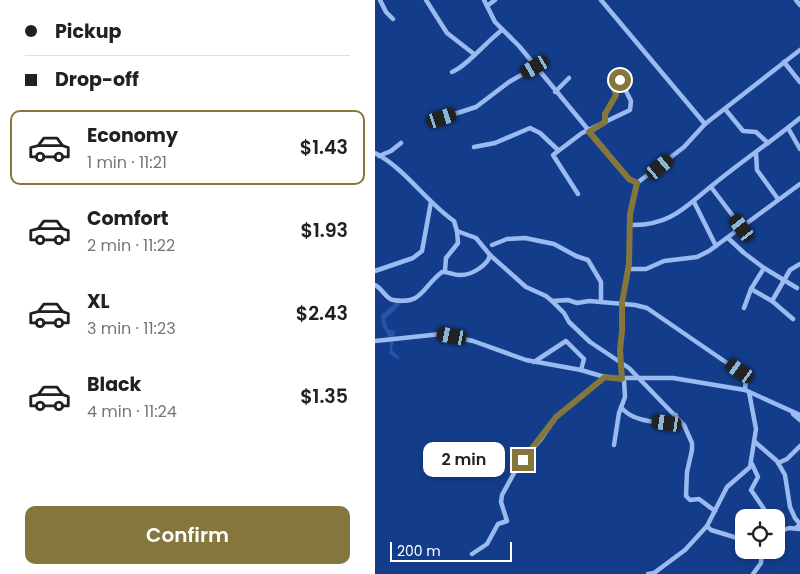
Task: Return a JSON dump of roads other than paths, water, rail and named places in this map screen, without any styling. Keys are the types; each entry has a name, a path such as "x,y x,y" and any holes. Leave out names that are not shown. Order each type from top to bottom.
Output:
{"street":[{"path":"380,0 386,12 393,19"},
{"path":"426,0 447,33 474,54"},
{"path":"484,0 495,22 519,46 555,92 629,179 637,183"},
{"path":"487,6 495,0"},
{"path":"601,0 705,124"},
{"path":"796,0 800,5"},
{"path":"452,72 460,69 502,30"},
{"path":"614,445 621,407 625,397 621,365 622,303 628,269 630,214 637,183 684,147 705,124 800,50"},
{"path":"784,62 800,82"},
{"path":"442,118 476,107 509,82 535,67"},
{"path":"555,92 569,78"},
{"path":"578,194 553,155 582,133 589,132 630,110 631,102 620,80 613,85 616,95 605,114 605,122"},
{"path":"725,109 743,131 756,132 768,143"},
{"path":"631,225 650,224 673,216 694,202 800,118"},
{"path":"474,147 495,143 530,128 540,133 558,150"},
{"path":"788,128 800,149"},
{"path":"377,154 391,151 401,142"},
{"path":"756,153 757,170 778,199"},
{"path":"377,154 391,162 441,214 454,221 458,243 446,258 445,271"},
{"path":"628,269 646,269 665,260 697,257 728,238 800,184"},
{"path":"711,187 742,228"},
{"path":"375,271 413,258 422,251 431,202"},
{"path":"694,202 716,246"},
{"path":"457,231 477,238 490,255 526,287 553,301 569,322 590,342 621,365 629,368 676,415 687,430 691,443 686,496 690,500 699,499 715,511"},
{"path":"491,245 507,239 525,238 554,244 588,260 601,282 601,302"},
{"path":"728,238 764,268 797,288"},
{"path":"445,271 450,274 466,274 483,266 489,260 490,255"},
{"path":"772,301 783,279 790,270 800,264"},
{"path":"744,308 751,289 764,268"},
{"path":"375,285 393,300 412,300 424,292 433,279 445,271"},
{"path":"751,289 772,301 793,319"},
{"path":"553,301 568,300 572,302 589,300 622,303 647,308 740,371 747,379 747,391 756,429 752,464 747,471 727,487 707,526 685,550 654,573 648,574"},
{"path":"375,341 441,334 473,341 534,362 581,370 605,377 623,379 673,378 747,391 800,415"},
{"path":"534,362 566,341 584,358 581,370"},
{"path":"472,554 487,544 498,524 507,521 501,502 502,495 518,466 541,439 556,417 605,377"},
{"path":"621,407 631,416 655,422 670,424 676,415"},
{"path":"790,411 800,420"},
{"path":"755,442 778,463 787,480 790,507 800,524 798,528 785,531"},
{"path":"778,463 787,459 800,446"},
{"path":"752,464 758,477 751,490 764,509"},
{"path":"707,526 711,530 735,537"},
{"path":"753,574 761,563 761,559"}]}
